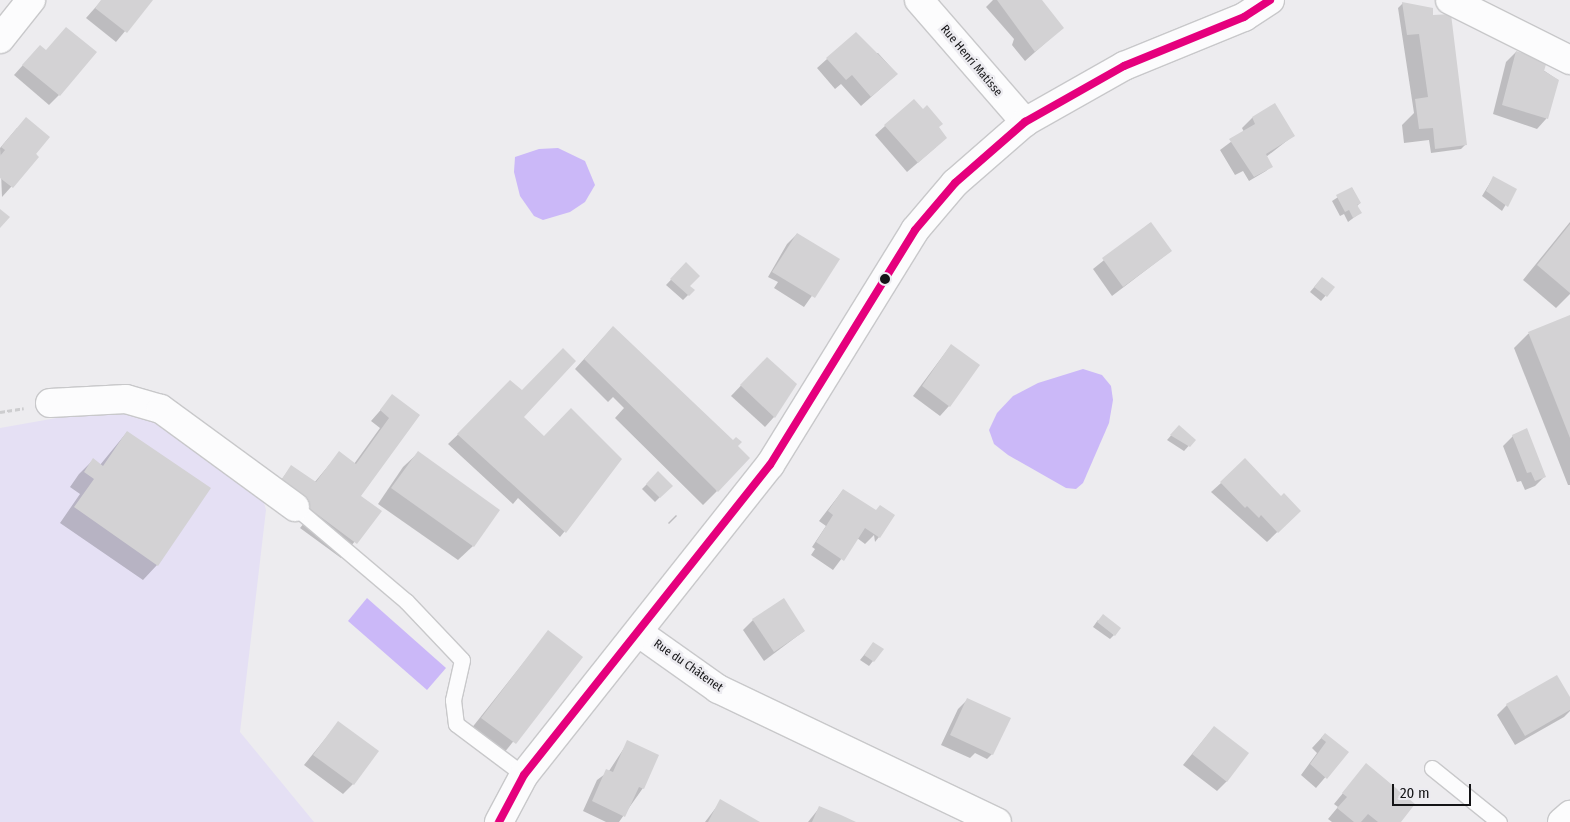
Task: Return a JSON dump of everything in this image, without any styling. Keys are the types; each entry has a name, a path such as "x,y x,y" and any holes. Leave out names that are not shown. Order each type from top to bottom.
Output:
{"street":[{"path":"0,38 31,0"},
{"name":"Rue Henri Matisse","path":"919,0 1024,122"},
{"name":"Rue du Châtenet","path":"997,822 718,689 639,633 770,465 915,230 955,183 1024,122 1124,66 1244,16 1270,0"},
{"path":"1450,0 1570,60"},
{"path":"50,402 126,399 161,409 295,507"},
{"path":"499,822 524,775 639,633"},
{"path":"1562,822 1570,815"}],"lane":[{"path":"295,507 406,601 462,660 453,700 456,724 524,775"},
{"path":"1432,768 1499,822"}],"shaded area":[{"path":"558,148 585,161 595,185 585,202 570,212 543,220 534,216 520,196 514,172 515,157 539,149"},
{"path":"1083,369 1102,375 1111,386 1113,400 1109,423 1083,483 1076,489 1066,488 1008,455 994,444 989,430 997,413 1013,396 1038,383"},
{"path":"96,411 145,416 262,495 266,510 240,732 314,822 0,822 0,428"},
{"path":"367,598 446,668 427,690 348,621"}],"building":[{"path":"101,0 153,0 127,33 95,8"},
{"path":"997,0 1042,0 1064,28 1035,52"},
{"path":"1402,2 1433,8 1433,15 1451,14 1467,145 1435,149 1433,128 1419,129 1415,99 1428,97 1419,34 1407,35"},
{"path":"66,27 97,52 60,96 22,65 40,45 46,50"},
{"path":"856,32 898,74 871,97 852,75 846,80 826,58"},
{"path":"1516,51 1547,61 1544,71 1559,80 1548,119 1502,105"},
{"path":"914,99 923,109 927,105 943,124 939,127 947,138 918,163 884,125"},
{"path":"1275,103 1295,136 1266,154 1273,167 1254,177 1229,139 1255,124 1252,117"},
{"path":"26,117 50,137 36,154 39,157 13,188 0,178 0,156 5,150 1,147"},
{"path":"1493,176 1517,189 1508,207 1486,191"},
{"path":"1352,187 1361,203 1357,205 1362,213 1353,218 1349,210 1345,212 1336,195"},
{"path":"0,209 10,217 0,228"},
{"path":"1151,222 1172,251 1123,287 1102,258"},
{"path":"1570,224 1570,293 1537,265"},
{"path":"797,233 840,259 815,298 772,272"},
{"path":"686,262 700,276 690,286 695,290 689,296 670,279"},
{"path":"1322,277 1335,287 1327,297 1314,287"},
{"path":"1570,315 1570,438 1528,332"},
{"path":"613,326 733,440 736,437 742,442 738,446 750,458 718,492 584,359"},
{"path":"951,344 980,365 950,407 922,386"},
{"path":"563,348 576,361 524,417 544,436 571,408 622,459 566,533 457,434 510,380 522,390"},
{"path":"767,357 797,384 775,418 740,385"},
{"path":"392,394 420,415 361,496 382,511 357,544 278,485 291,465 316,482 339,451 356,464 389,418 380,410"},
{"path":"1179,425 1196,440 1190,447 1170,435"},
{"path":"1527,428 1546,477 1535,481 1531,472 1527,473 1512,435"},
{"path":"127,431 211,488 158,566 74,507 94,479 84,472 93,458 103,466"},
{"path":"418,451 500,510 474,547 391,488"},
{"path":"1245,458 1281,496 1284,493 1301,511 1278,533 1261,515 1259,518 1247,506 1245,508 1220,482"},
{"path":"658,471 673,486 660,498 646,484"},
{"path":"843,489 876,510 880,505 895,515 880,538 865,528 844,561 816,542 833,515 828,511"},
{"path":"784,598 805,631 774,652 752,619"},
{"path":"1103,614 1121,628 1115,636 1097,622"},
{"path":"548,630 583,657 516,744 481,718"},
{"path":"873,642 884,649 874,662 864,655"},
{"path":"1557,675 1570,697 1570,710 1525,736 1506,704"},
{"path":"967,698 1011,718 993,755 950,735"},
{"path":"338,721 379,751 354,785 313,755"},
{"path":"1214,726 1249,753 1227,782 1192,754"},
{"path":"1325,733 1349,752 1327,779 1310,764 1326,742 1321,738"},
{"path":"627,740 659,755 644,789 639,787 625,817 592,801 606,769 613,772"},
{"path":"1366,763 1415,804 1401,822 1378,822 1368,814 1361,822 1354,822 1337,808 1347,797 1342,793"},
{"path":"720,799 760,822 708,822"},
{"path":"819,806 841,815 856,822 812,822"}],"transit line":[{"path":"499,822 524,775 770,465 915,230 955,183 1025,122 1124,66 1244,17 1270,0"}]}
